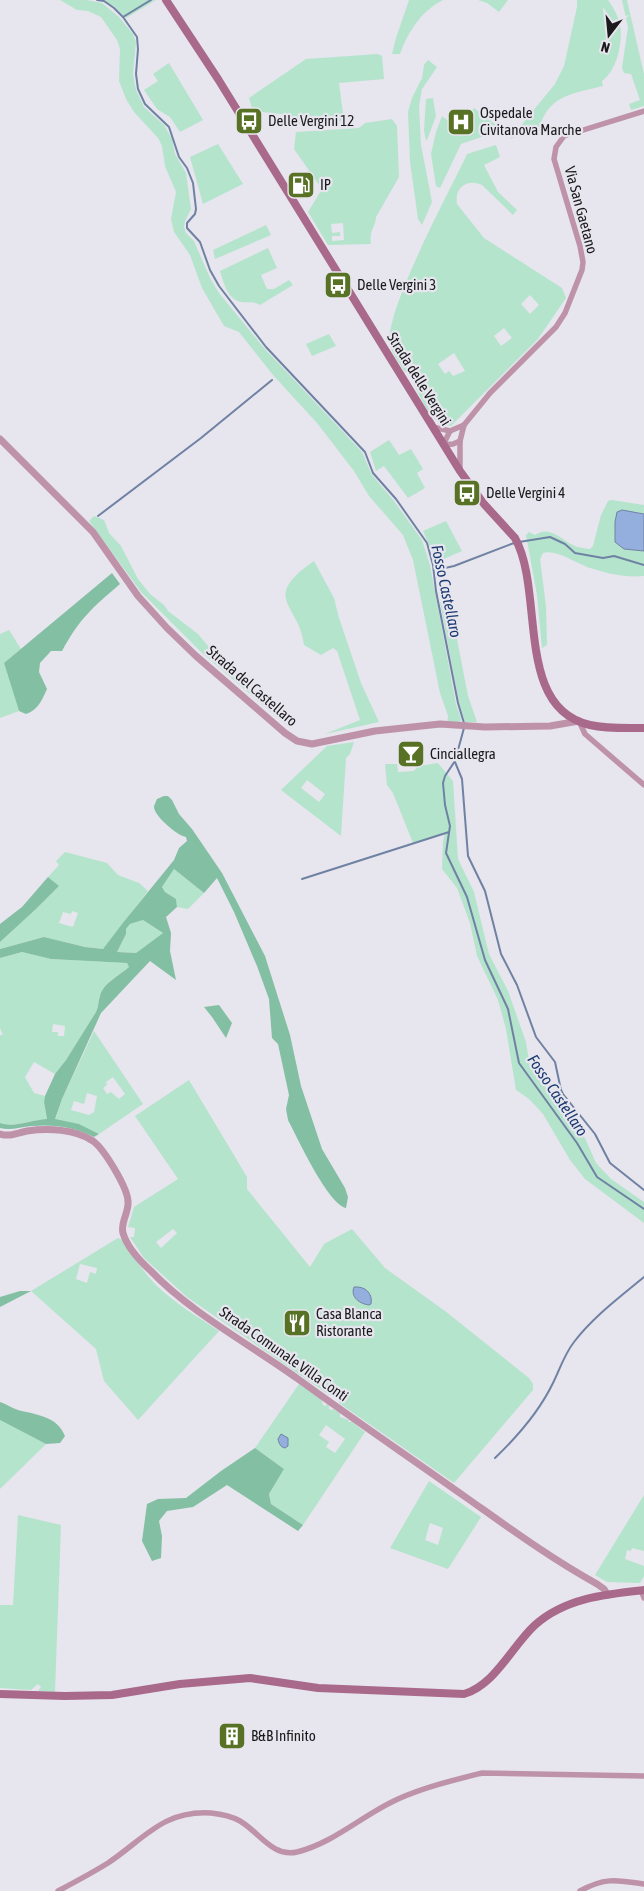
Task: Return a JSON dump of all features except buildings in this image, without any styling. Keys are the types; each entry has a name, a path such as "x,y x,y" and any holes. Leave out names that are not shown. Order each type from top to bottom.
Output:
{"main road":[{"name":"Strada delle Vergini","path":"166,0 223,87 443,445 484,504 515,538 527,567 538,661 543,683 561,709 570,717 596,726 644,728"},
{"path":"0,1694 64,1696 112,1694 180,1684 250,1678 326,1689 464,1694 484,1684 529,1631 547,1615 572,1603 607,1594 643,1590"}],"street":[{"name":"Via San Gaetano","path":"460,471 460,441 464,425 490,393 556,327 565,313 582,270 583,262 580,246 554,159 558,143 566,134 644,111"},
{"name":"Via San Gaetano","path":"450,431 464,425"},
{"path":"432,427 450,431 443,445"},
{"name":"Strada del Castellaro","path":"0,439 93,532 138,596 167,628 196,656 292,738 312,744 375,730 440,724 550,726 579,721"},
{"path":"443,445 460,441"},
{"path":"579,721 586,734 644,786"},
{"name":"Strada Comunale Villa Conti","path":"0,1134 12,1135 39,1130 55,1130 82,1136 94,1142 102,1150 126,1192 128,1201 123,1226 124,1236 142,1262 166,1286 190,1305 259,1351 535,1546 597,1584 607,1594"},
{"path":"643,1590 644,1598"},
{"path":"58,1891 108,1863 166,1820 194,1812 218,1814 237,1819 272,1847 280,1852 287,1853 296,1852 322,1843 399,1799 458,1779 482,1774 644,1776"},
{"path":"580,1891 600,1881 612,1880 644,1884"}],"green space":[{"path":"60,0 87,0 102,3 119,17 133,34 136,42 133,74 136,90 144,107 164,125 172,139 175,154 186,173 191,209 184,227 186,233 194,241 210,278 219,293 264,348 362,452 372,475 394,501 422,540 430,565 456,704 461,719 459,725 447,724 448,716 440,693 413,560 403,535 369,496 354,471 317,423 273,375 239,332 224,326 202,288 190,255 174,232 171,219 176,192 165,166 162,146 158,138 134,112 126,99 119,81 120,49 117,40 101,17 88,11 77,10"},
{"path":"101,0 156,0 126,18 115,7"},
{"path":"409,0 443,0 428,10 416,23 400,54 392,54 396,38"},
{"path":"478,0 508,0 499,12 487,3"},
{"path":"577,0 608,0 616,12 620,25 621,40 618,56 612,70 602,81 603,86 564,97 550,108 540,126 510,139 555,84 564,66"},
{"path":"622,0 627,0 644,74 644,106 631,110 629,104 640,100 631,74 624,73 622,68 628,27"},
{"path":"378,54 382,56 384,79 339,83 344,121 297,124 293,123 289,115 253,111 249,98 306,59"},
{"path":"428,60 437,67 422,89 419,106 421,145 432,202 422,225 418,219 410,162 408,112 412,98 422,78 424,65"},
{"path":"169,63 203,120 180,132 170,117 157,109 144,90 158,81 153,74"},
{"path":"433,98 436,116 426,140 424,131 426,99"},
{"path":"474,108 495,124 496,132 461,144 440,188 436,186 431,154 442,116 458,129"},
{"path":"392,119 397,126 399,177 376,217 371,232 371,244 328,245 308,212 322,189 294,149 296,132 359,128 365,123","holes":["343,223 344,240 332,241 332,236 340,236 340,232 332,233 331,224"]},
{"path":"218,144 243,184 203,204 190,157"},
{"path":"496,145 500,157 484,165 498,192 517,210 513,215 482,185 476,183 467,184 460,189 457,204 484,238 562,288 566,298 538,339 451,426 444,425 432,416 413,383 415,379 410,372 405,372 392,352 390,345 391,329 407,280 467,154","holes":["530,295 539,305 530,314 521,304","504,328 512,338 501,346 494,336","454,353 465,371 453,376 449,371 445,374 438,364"]},
{"path":"266,225 271,235 215,259 213,250"},
{"path":"268,248 277,268 261,275 267,289 274,289 289,280 293,285 260,305 241,302 232,298 220,271"},
{"path":"329,334 336,346 312,356 306,344"},
{"path":"389,440 399,455 411,449 423,469 417,473 425,488 408,498 384,466 376,471 370,452"},
{"path":"608,501 644,505 644,514 637,512 615,542 624,549 644,551 644,576 622,576 608,573 587,567 559,554 543,553 540,559 546,606 547,645 542,648 537,595 526,535 529,532 535,535 540,532 550,532 575,546 590,549 593,546 601,515"},
{"path":"94,516 104,520 109,533 121,546 138,579 150,594 164,605 168,611 198,634 224,665 292,730 201,652 141,592 89,521"},
{"path":"446,521 462,551 437,562 423,531"},
{"path":"314,561 334,598 361,683 379,722 325,734 360,720 337,651 333,648 321,655 304,645 301,631 287,602 286,593 289,584"},
{"path":"112,573 120,584 87,614 74,630 62,651 51,651 40,663 39,672 47,689 34,710 26,714 19,711 4,663"},
{"path":"440,602 448,606 452,613 468,696 477,722 465,722 459,703"},
{"path":"9,630 21,649 4,663 19,711 0,718 0,634"},
{"path":"354,742 350,754 346,758 341,836 281,790 327,746","holes":["307,780 325,794 319,802 301,788"]},
{"path":"438,763 453,781 458,859 474,892 489,954 508,991 526,1042 530,1067 585,1138 596,1163 611,1179 644,1202 644,1223 585,1179 570,1160 543,1114 529,1099 516,1090 506,1029 498,1000 477,956 470,923 457,888 442,869 445,833 413,843 393,793 387,785 385,764 397,764 398,772 414,771 418,766"},
{"path":"168,796 179,814 192,829 222,873 265,956 290,1035 301,1086 322,1149 345,1188 348,1197 346,1208 339,1204 322,1183 288,1120 286,1109 289,1095 278,1044 272,1038 269,999 234,912 217,878 204,893 174,869 162,887 165,892 176,899 177,907 166,917 171,933 170,951 176,980 150,961 101,1013 62,1099 55,1119 79,1124 99,1134 94,1137 64,1127 48,1125 12,1129 0,1128 0,1123 17,1124 47,1119 44,1102 45,1096 55,1074 96,1012 102,991 112,980 129,967 127,963 51,959 22,952 0,958 0,949 44,937 85,947 103,949 174,860 179,848 187,841 186,837 172,829 155,811 154,807 157,799","holes":["143,920 163,933 136,953 117,952 126,934 126,929 130,924"]},
{"path":"65,852 107,863 118,875 139,883 148,891 103,949 85,947 44,937 0,949 0,942 59,886 48,877 59,865 56,861","holes":["72,911 78,913 73,927 59,923 63,912 71,914"]},
{"path":"174,869 204,893 188,909 177,907 176,899 165,892 162,887"},
{"path":"48,877 59,886 0,942 0,924 22,907"},
{"path":"143,920 163,933 136,953 117,952 126,934 126,929 130,924"},
{"path":"22,952 51,959 127,963 129,967 112,979 102,991 96,1012 55,1074 34,1062 25,1077 34,1093 45,1096 47,1120 17,1124 0,1123 0,1035 3,1035 0,1028 0,958","holes":["53,1024 65,1026 64,1036 58,1036 58,1032 52,1032"]},
{"path":"219,1005 232,1023 226,1038 204,1007"},
{"path":"94,1031 143,1104 99,1134 79,1124 55,1120 62,1099","holes":["113,1077 125,1094 119,1099 111,1092 107,1094 103,1088 107,1085 106,1082","87,1093 97,1096 94,1112 89,1115 71,1110 74,1101 84,1104"]},
{"path":"189,1080 247,1177 247,1189 310,1267 324,1244 352,1229 385,1268 445,1311 529,1378 533,1384 533,1390 454,1483 339,1403 340,1397 334,1393 329,1395 187,1297 144,1258 130,1237 134,1237 135,1228 128,1227 134,1207 178,1179 135,1116","holes":["173,1229 177,1233 161,1248 156,1242"]},
{"path":"118,1238 123,1240 143,1270 158,1287 180,1305 219,1331 138,1420 104,1381 96,1349 31,1291","holes":["80,1264 97,1268 96,1274 90,1272 87,1283 76,1279"]},
{"path":"20,1291 31,1291 0,1307 0,1297"},
{"path":"299,1384 322,1400 323,1405 327,1404 329,1409 340,1413 340,1417 349,1420 348,1422 352,1422 365,1432 303,1525 271,1504 269,1494 284,1469 255,1448","holes":["326,1425 345,1439 335,1453 326,1447 329,1442 319,1435"]},
{"path":"0,1402 18,1410 52,1420 65,1436 60,1443 46,1444 0,1420"},
{"path":"0,1420 46,1444 0,1489"},
{"path":"255,1448 284,1469 269,1494 271,1504 303,1525 298,1531 227,1485 193,1507 167,1511 159,1521 162,1536 161,1558 152,1561 142,1541 147,1504 158,1499 186,1498"},
{"path":"429,1481 481,1517 448,1569 390,1548","holes":["430,1523 443,1528 438,1545 425,1540"]},
{"path":"644,1495 644,1551 632,1548 631,1551 627,1550 625,1559 644,1566 644,1576 640,1583 607,1582 595,1575"},
{"path":"18,1515 61,1525 55,1692 38,1691 41,1687 38,1684 31,1690 0,1688 0,1605 13,1605"}],"water":[{"path":"622,510 644,514 644,551 624,549 615,542 617,512"},
{"path":"354,1287 367,1291 371,1297 371,1304 359,1302 353,1294"},
{"path":"281,1434 288,1438 288,1446 285,1448 281,1446 278,1440"}],"waterway":[{"name":"Fosso Castellaro","path":"97,0 104,1 114,8 137,37 136,74 138,89 145,104 169,127 179,157 187,168 193,183 196,209 195,214 187,223 187,228 200,242 210,270 219,286 266,347 365,452 373,473 396,499 427,543 433,565 436,591 458,703 464,723"},
{"path":"123,17 151,0"},
{"path":"98,516 201,438 272,380"},
{"path":"519,542 550,537 565,544 575,553 603,558 614,556 644,565"},
{"path":"434,565 445,568 454,566 514,543"},
{"name":"Fosso Castellaro","path":"464,728 455,761 445,776 443,783 445,805 450,826 446,853 467,897 485,960 508,1009 519,1063 577,1143 597,1177 644,1209"},
{"path":"455,762 462,779 468,856 485,891 501,954 517,985 536,1037 555,1062 563,1094 595,1134 610,1163 644,1190"},
{"path":"302,879 449,832"},
{"path":"495,1458 535,1414 553,1383 567,1352 581,1333 644,1277"}],"place":[{"name":"Delle Vergini 12","path":"249,121"},
{"name":"Ospedale Civitanova Marche","path":"461,122"},
{"name":"IP","path":"301,185"},
{"name":"Delle Vergini 3","path":"338,285"},
{"name":"Delle Vergini 4","path":"467,493"},
{"name":"Cinciallegra","path":"411,754"},
{"name":"Casa Blanca Ristorante","path":"297,1323"},
{"name":"B&B Infinito","path":"232,1736"}]}
